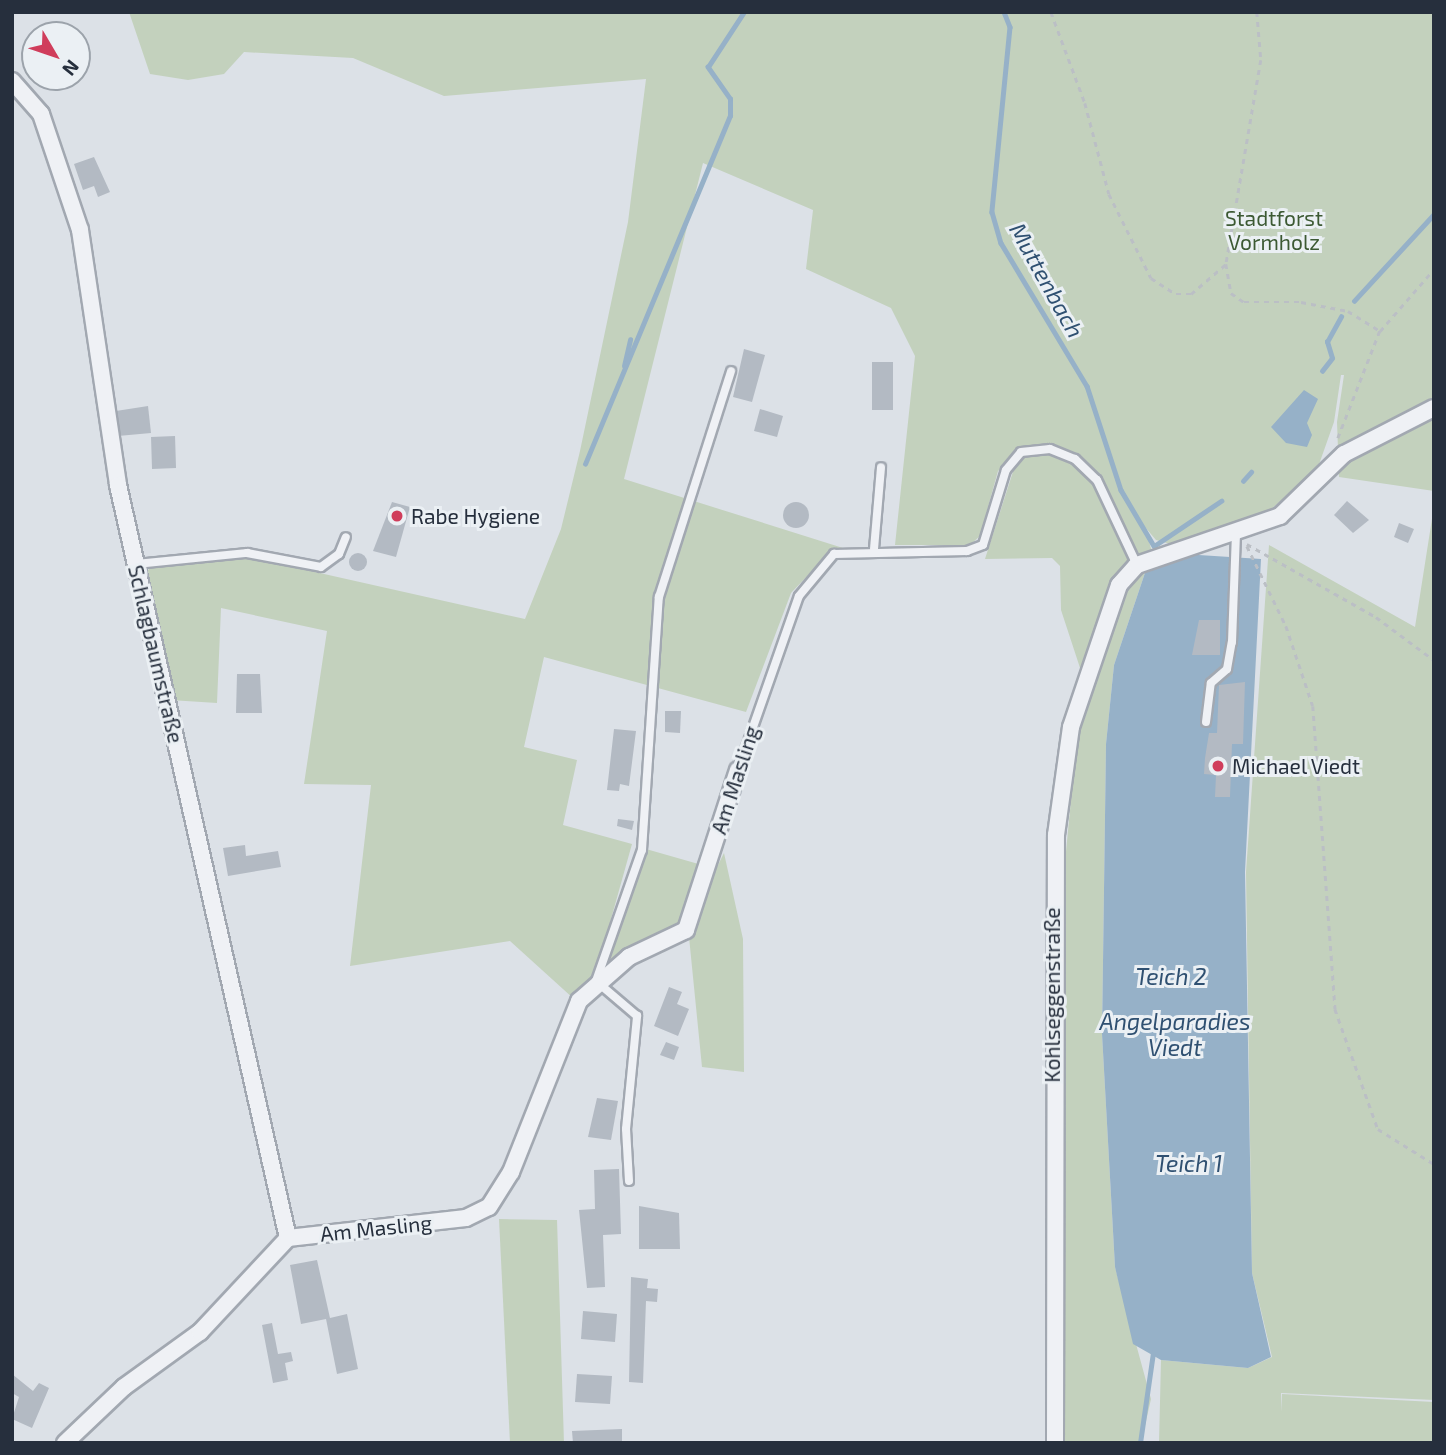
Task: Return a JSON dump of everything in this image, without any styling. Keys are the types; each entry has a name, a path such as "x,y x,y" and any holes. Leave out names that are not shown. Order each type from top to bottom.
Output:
{"street":[{"name":"Schlagbaumstraße","path":"12,81 41,114 80,230 136,564 288,1238"},
{"path":"1138,565 1236,535 1280,516 1345,454 1434,408"},
{"name":"Kohlseggenstraße","path":"1055,1443 1056,835 1071,727 1119,585 1138,565"},
{"name":"Am Masling","path":"288,1238 466,1218 489,1207 511,1172 555,1046 596,981 686,930 738,770"},
{"path":"65,1443 124,1387 200,1332 288,1238"}],"lane":[{"path":"629,1181 626,1129 637,1016 596,981 642,850 659,597 731,371"},
{"name":"Am Masling","path":"738,770 799,596 834,554 874,549 967,551 983,545 1006,470 1021,452 1050,449 1075,459 1097,480 1138,565"},
{"path":"874,549 881,467"},
{"path":"1206,722 1211,683 1227,668 1232,642 1236,535"},
{"path":"136,564 247,553 321,567 340,554 346,537"}],"path":[{"path":"1051,12 1085,103 1109,194 1151,278 1176,294 1191,294 1226,264"},
{"path":"1257,12 1261,60 1226,264 1231,293 1244,302 1301,302 1348,311 1380,331"},
{"path":"1336,444 1380,331 1434,269"},
{"path":"1434,660 1376,617 1246,543 1286,626 1313,706 1335,1009 1378,1129 1434,1164"}],"green space":[{"name":"Stadtforst Vormholz","path":"129,12 1434,12 1434,491 1339,477 1337,422 1344,375 1341,375 1334,422 1317,470 1264,515 1181,547 1156,540 1145,527 1152,552 1114,665 1106,744 1102,1034 1115,1267 1151,1399 1141,1443 1061,1443 1056,954 1083,677 1061,610 1060,566 1052,558 985,559 1019,453 998,471 980,536 970,545 895,545 915,356 891,308 806,269 813,210 703,163 624,479 843,548 831,551 791,593 746,712 544,657 524,747 577,760 563,825 632,844 597,969 574,999 510,941 350,966 371,785 304,784 327,631 221,608 217,703 170,700 145,574 153,564 248,557 525,619 561,529 580,451 628,222 646,79 444,96 353,58 244,52 224,74 188,80 150,74"},
{"path":"1434,506 1434,1400 1281,1393 1282,1412 1282,1394 1434,1402 1434,1443 1159,1443 1161,1360 1248,1368 1272,1357 1252,1273 1246,872 1269,545 1415,627"},
{"path":"646,849 716,869 724,853 743,939 744,1072 702,1067 688,927 609,963"},
{"path":"499,1219 557,1220 564,1443 510,1443"}],"water":[{"path":"1304,390 1318,399 1307,423 1312,435 1307,447 1286,443 1271,427"},
{"name":"Angelparadies Viedt","path":"1152,552 1261,559 1245,872 1252,1273 1271,1357 1248,1368 1161,1360 1133,1344 1115,1267 1102,1034 1106,744 1114,665"}],"building":[{"path":"94,157 110,192 98,197 94,186 83,190 74,164"},
{"path":"744,349 765,355 752,402 733,397"},
{"path":"872,362 893,362 893,410 872,410"},
{"path":"148,406 151,433 118,436 116,411"},
{"path":"760,409 783,416 777,437 754,431"},
{"path":"175,436 176,468 152,469 151,437"},
{"path":"1347,501 1369,520 1353,533 1334,515"},
{"path":"392,502 410,507 396,557 373,551"},
{"path":"796,502 805,506 809,515 805,524 796,528 787,524 783,515 787,506"},
{"path":"1399,523 1414,529 1408,543 1394,537"},
{"path":"358,553 364,556 367,562 364,568 358,571 352,568 349,562 352,556"},
{"path":"1199,620 1220,620 1220,655 1192,655"},
{"path":"237,674 260,674 262,713 236,713"},
{"path":"1245,682 1243,744 1232,744 1230,797 1215,797 1216,775 1204,774 1209,733 1217,733 1219,685"},
{"path":"665,711 681,711 680,733 665,732"},
{"path":"614,729 636,731 629,786 620,784 619,791 607,790"},
{"path":"618,819 634,821 632,830 617,826"},
{"path":"245,845 246,856 278,851 281,867 228,876 223,848"},
{"path":"669,987 682,992 677,1004 689,1009 678,1036 654,1026"},
{"path":"666,1042 679,1047 674,1060 660,1055"},
{"path":"597,1098 618,1101 611,1140 588,1137"},
{"path":"619,1169 621,1234 603,1235 605,1287 587,1288 579,1210 595,1209 594,1170"},
{"path":"639,1206 679,1213 680,1249 639,1249"},
{"path":"317,1260 330,1318 347,1314 358,1369 337,1374 326,1319 301,1324 290,1265"},
{"path":"631,1277 648,1279 647,1288 658,1289 657,1302 646,1301 643,1383 629,1382"},
{"path":"583,1311 617,1314 615,1342 581,1339"},
{"path":"272,1323 278,1354 291,1352 293,1361 285,1363 288,1380 273,1383 262,1325"},
{"path":"12,1374 33,1391 39,1383 49,1388 32,1428 12,1419 19,1397 12,1393"},
{"path":"577,1374 612,1376 610,1404 575,1402"},
{"path":"622,1429 622,1443 573,1443 572,1431"}],"waterway":[{"path":"585,464 730,116 730,99 708,67 744,12"},
{"name":"Muttenbach","path":"1004,12 1010,27 992,212 1001,243 1087,386 1121,490 1154,546 1221,501"},
{"path":"1354,301 1434,214"},
{"path":"1322,371 1332,358 1327,342 1341,317"},
{"path":"624,366 630,340"},
{"path":"1243,481 1251,472"},
{"name":"Muttenbach","path":"1140,1443 1153,1353"}],"place":[{"name":"Rabe Hygiene","path":"397,516"},
{"name":"Michael Viedt","path":"1218,766"}],"water label":[{"name":"Teich 2","path":"1171,976"},
{"name":"Teich 1","path":"1189,1163"}]}
